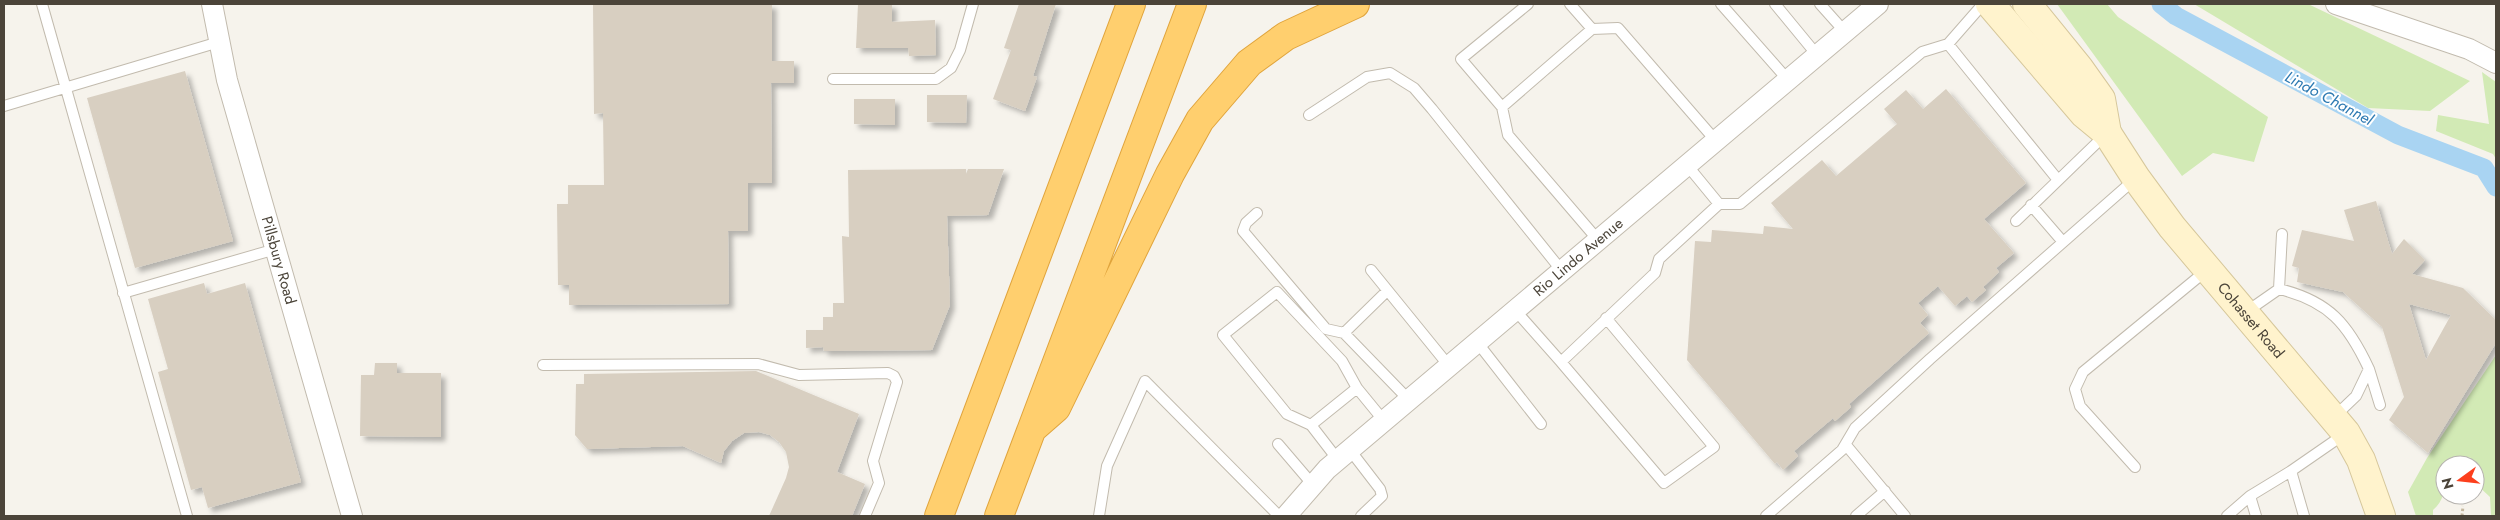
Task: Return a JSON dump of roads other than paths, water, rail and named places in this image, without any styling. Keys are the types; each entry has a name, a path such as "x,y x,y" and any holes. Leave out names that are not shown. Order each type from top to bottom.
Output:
{"highway":[{"path":"939,516 1131,4"},
{"path":"999,516 1192,4"},
{"path":"1032,429 1056,408 1170,174 1200,120 1249,63 1286,36 1355,4"}],"main road":[{"name":"Cohasset Road","path":"1990,4 2084,114 2107,133 2136,178 2208,269 2340,425 2361,460 2382,516"},
{"name":"Cohasset Road","path":"2027,4 2080,68 2101,99 2107,133"}],"street":[{"name":"Pillsbury Road","path":"212,4 227,80 352,516"},
{"name":"Rio Lindo Avenue","path":"1286,516 1313,485 1344,455 1878,4"},
{"path":"2336,4 2469,49 2496,63"}],"lane":[{"path":"42,4 187,516"},
{"path":"833,79 936,79 951,68 960,50 973,4"},
{"path":"1528,4 1461,59 1502,107 1508,135 1598,240"},
{"path":"1570,4 1592,29"},
{"path":"1721,4 1788,80"},
{"path":"1775,4 1817,55"},
{"path":"1820,4 1845,32"},
{"path":"1561,362 1655,272 1658,259 1719,204 1740,204 1922,52 1948,44 1983,4"},
{"path":"1502,107 1592,29 1618,28 1716,140"},
{"path":"4,106 219,42"},
{"path":"1948,44 2058,180"},
{"path":"1309,115 1367,77 1390,73 1414,88 1562,271"},
{"path":"2016,221 2107,133"},
{"path":"1687,165 1719,204"},
{"path":"1766,516 1842,450 1855,428 2136,178"},
{"path":"2031,205 2063,242"},
{"path":"1257,213 1246,223 1243,232 1326,329 1344,333 1409,400"},
{"path":"2279,289 2282,234"},
{"path":"123,293 276,249"},
{"path":"2135,467 2080,406 2075,390 2083,372 2208,269"},
{"path":"1371,270 1449,366"},
{"path":"2245,312 2279,289 2301,294 2336,315 2359,348 2369,369 2380,405"},
{"path":"1344,333 1387,291"},
{"path":"1361,516 1382,496 1380,489 1311,425 1288,414 1223,335 1277,292 1342,361 1357,388 1384,421"},
{"path":"1515,310 1664,483 1714,447 1606,318"},
{"path":"1306,323 1314,315"},
{"path":"1477,342 1541,424"},
{"path":"543,364 758,364 799,375 888,373 894,376 897,382 873,461 879,483 865,516"},
{"path":"2227,516 2250,496 2291,471 2340,425 2369,369"},
{"path":"1099,516 1107,466 1145,381 1279,516"},
{"path":"1311,425 1357,388"},
{"path":"1278,444 1313,485"},
{"path":"1846,445 1905,516"},
{"path":"2291,471 2304,516"},
{"path":"1856,516 1885,491"},
{"path":"2250,496 2256,516"}],"waterway":[{"name":"Lindo Channel","path":"2161,4 2176,16 2398,135 2484,168 2496,187"}]}
